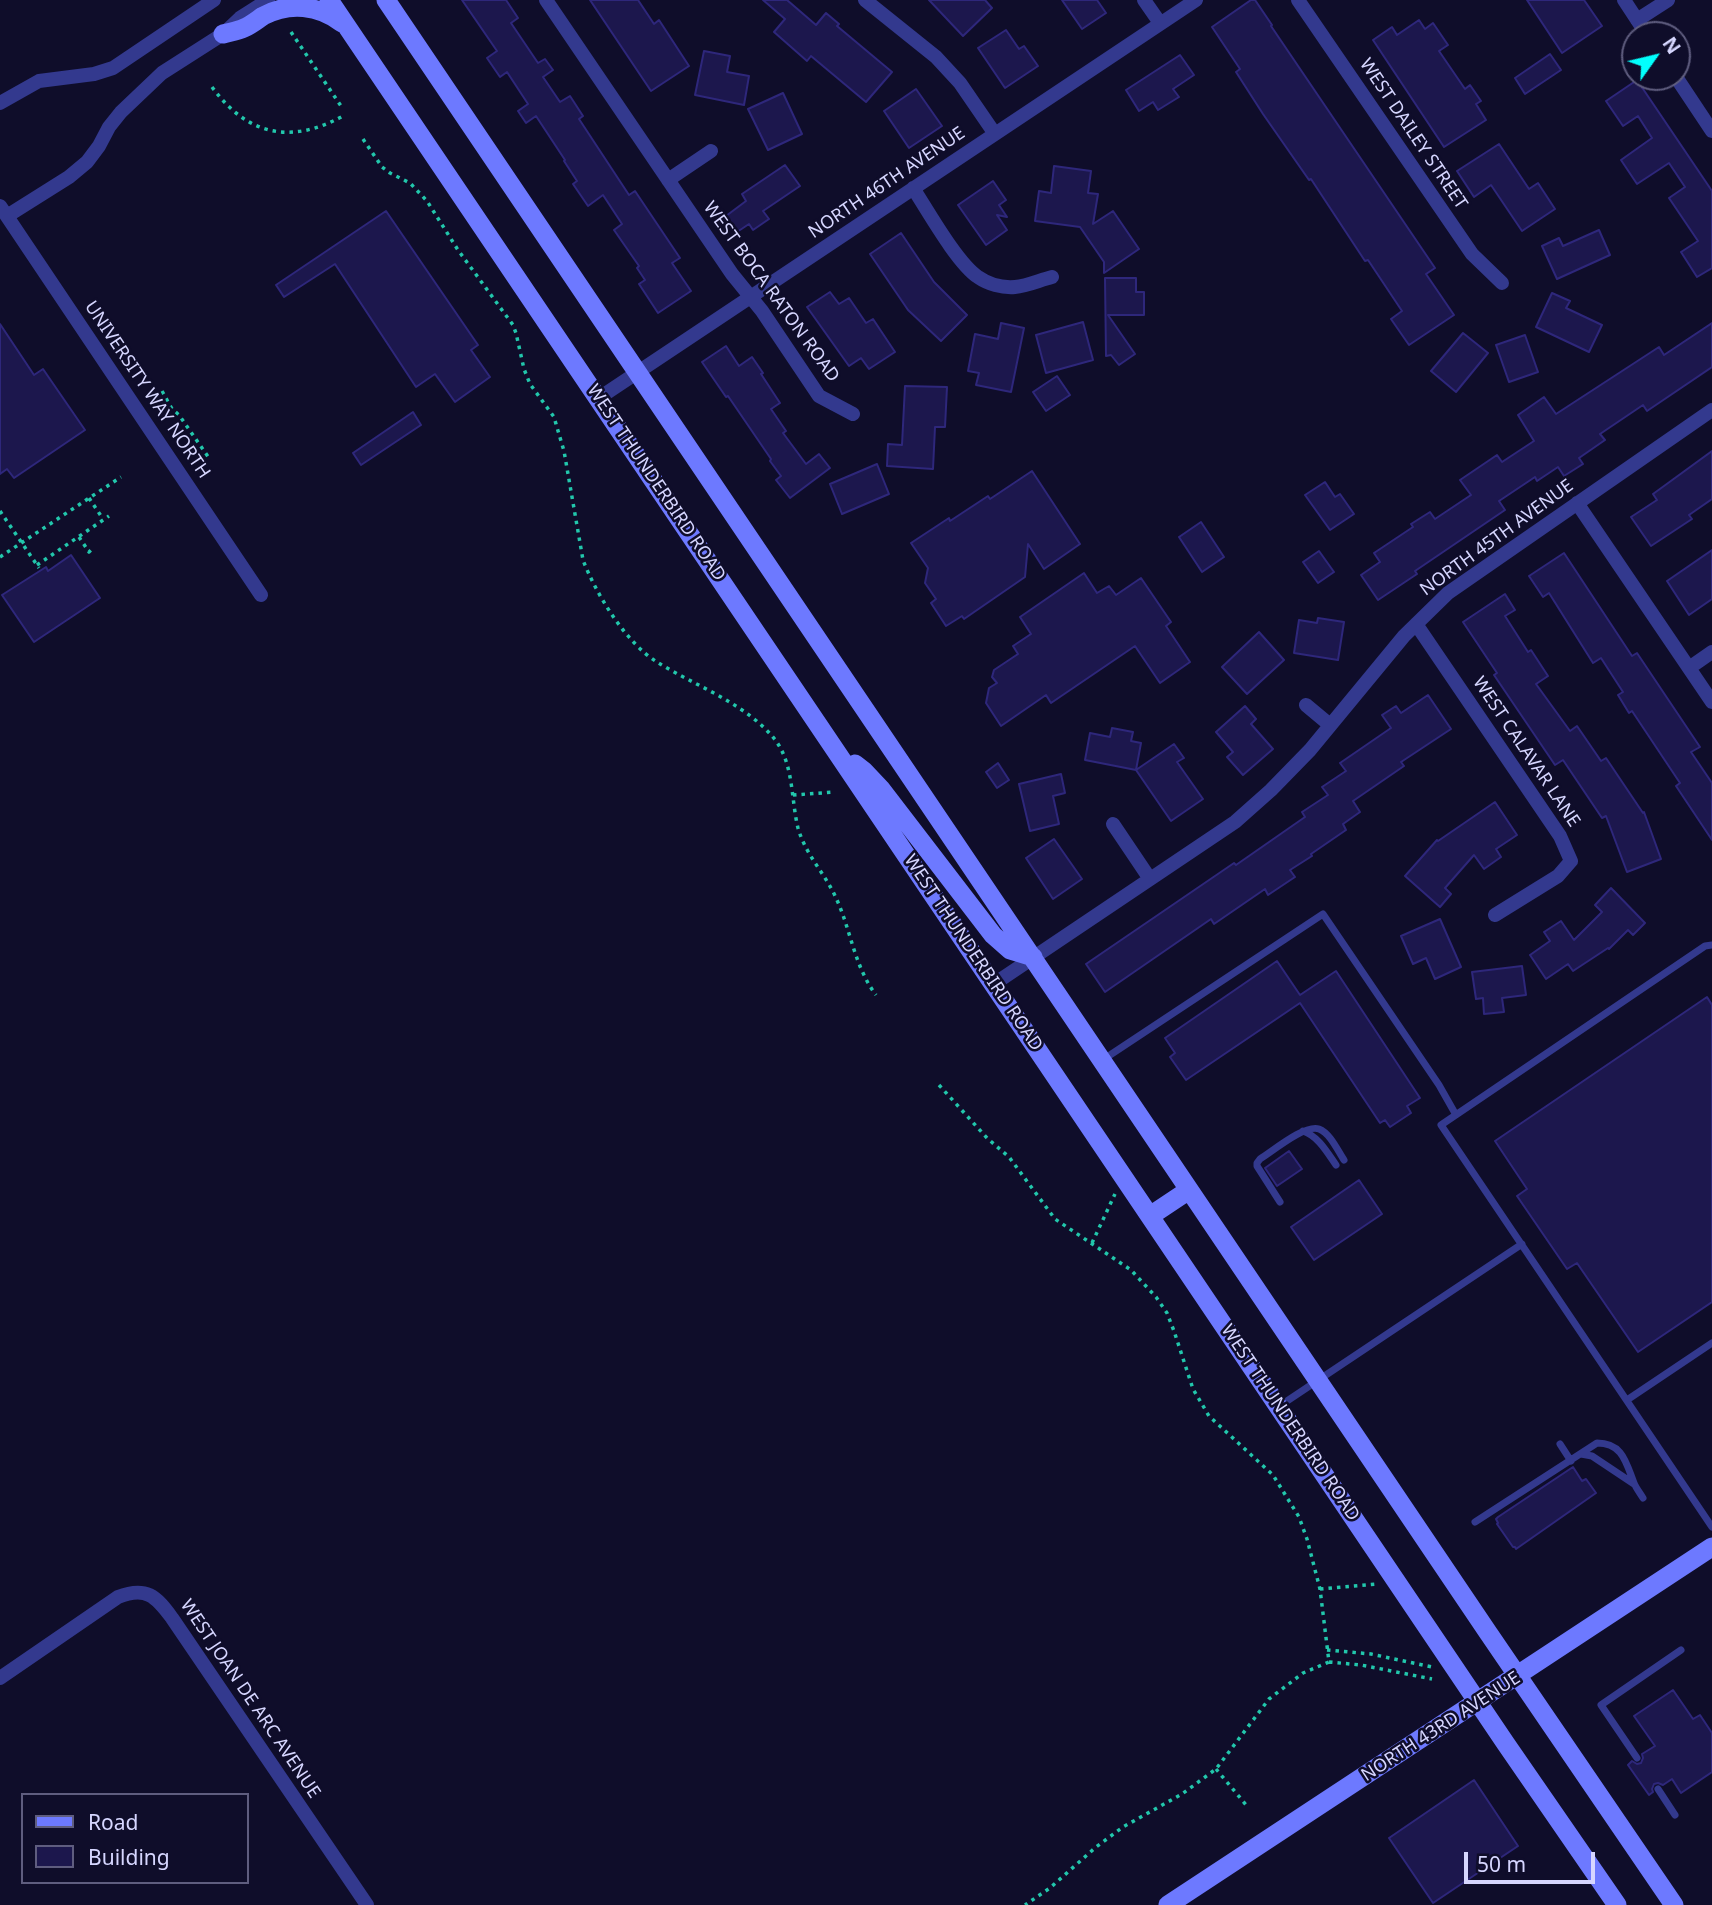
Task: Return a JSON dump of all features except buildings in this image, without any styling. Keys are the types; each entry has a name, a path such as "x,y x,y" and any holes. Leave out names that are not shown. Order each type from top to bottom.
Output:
{"main road":[{"path":"386,0 1674,1905"},
{"path":"223,34 246,27 286,7 315,9 331,15 338,11"},
{"name":"WEST THUNDERBIRD ROAD","path":"338,11 1617,1905"},
{"path":"837,751 864,771 881,789 993,935 1010,950 1033,957"},
{"path":"1150,1216 1189,1190"},
{"name":"NORTH 43RD AVENUE","path":"1168,1905 1712,1547"}],"street":[{"path":"0,103 39,81 93,74 113,68 214,0"},
{"path":"3,211 69,177 87,162 109,127 135,96 268,0"},
{"name":"WEST BOCA RATON ROAD","path":"546,0 818,396 853,414"},
{"path":"865,0 936,57 960,83 995,134"},
{"path":"1144,0 1160,23"},
{"name":"NORTH 46TH AVENUE","path":"599,398 1196,0"},
{"name":"WEST DAILEY STREET","path":"1298,0 1472,254 1502,283"},
{"path":"1624,0 1637,20 1668,0"},
{"path":"1685,91 1712,131"},
{"path":"668,180 711,151"},
{"path":"914,188 956,251 981,280 997,286 1015,287 1052,277"},
{"name":"UNIVERSITY WAY NORTH","path":"3,211 261,595"},
{"name":"NORTH 45TH AVENUE","path":"994,984 1235,822 1310,750 1416,624 1448,593 1712,410"},
{"path":"1577,503 1712,702"},
{"name":"WEST CALAVAR LANE","path":"1416,624 1560,836 1571,861 1558,876 1496,915"},
{"path":"1689,668 1712,652"},
{"path":"1306,705 1330,725"},
{"path":"1112,824 1150,879"},
{"name":"WEST JOAN DE ARC AVENUE","path":"0,1678 118,1598 130,1592 150,1594 159,1600 172,1618 366,1905"}],"lane":[{"path":"1102,1061 1323,914 1439,1085 1456,1115"},
{"path":"1712,945 1705,946 1441,1125 1712,1527"},
{"path":"1280,1202 1256,1163 1306,1129 1318,1128 1326,1134 1344,1160"},
{"path":"1303,1131 1310,1133 1317,1140 1336,1165"},
{"path":"1279,1407 1522,1244"},
{"path":"1627,1399 1712,1343"},
{"path":"1475,1522 1597,1443 1613,1446 1628,1465 1634,1485 1643,1498"},
{"path":"1560,1444 1571,1461"},
{"path":"1581,1454 1592,1456 1634,1485"},
{"path":"1637,1758 1601,1705 1681,1650"},
{"path":"1658,1789 1675,1815"}],"path":[{"path":"292,32 343,109"},
{"path":"212,87 240,117 264,128 288,132 313,130 343,117"},
{"path":"363,139 382,167 410,183 427,201 464,260 513,326 530,384 554,417 564,451 583,560 602,599 644,653 754,719 777,743 784,757 804,846 837,899 861,972 876,995"},
{"path":"162,391 172,409 209,458"},
{"path":"0,557 121,477"},
{"path":"89,498 104,520"},
{"path":"0,511 38,567 109,516"},
{"path":"79,537 89,552 92,549"},
{"path":"793,795 834,792"},
{"path":"939,1085 987,1138 1009,1157 1055,1219 1131,1270 1167,1313 1193,1389 1209,1416 1264,1465 1283,1489 1299,1517 1320,1589 1329,1662"},
{"path":"1092,1243 1116,1192"},
{"path":"1320,1589 1380,1584"},
{"path":"1327,1650 1371,1654 1434,1667"},
{"path":"1025,1905 1051,1888 1096,1847 1123,1827 1182,1794 1216,1769 1269,1699 1303,1672 1329,1662 1361,1665 1432,1679"},
{"path":"1216,1769 1247,1806"}]}
